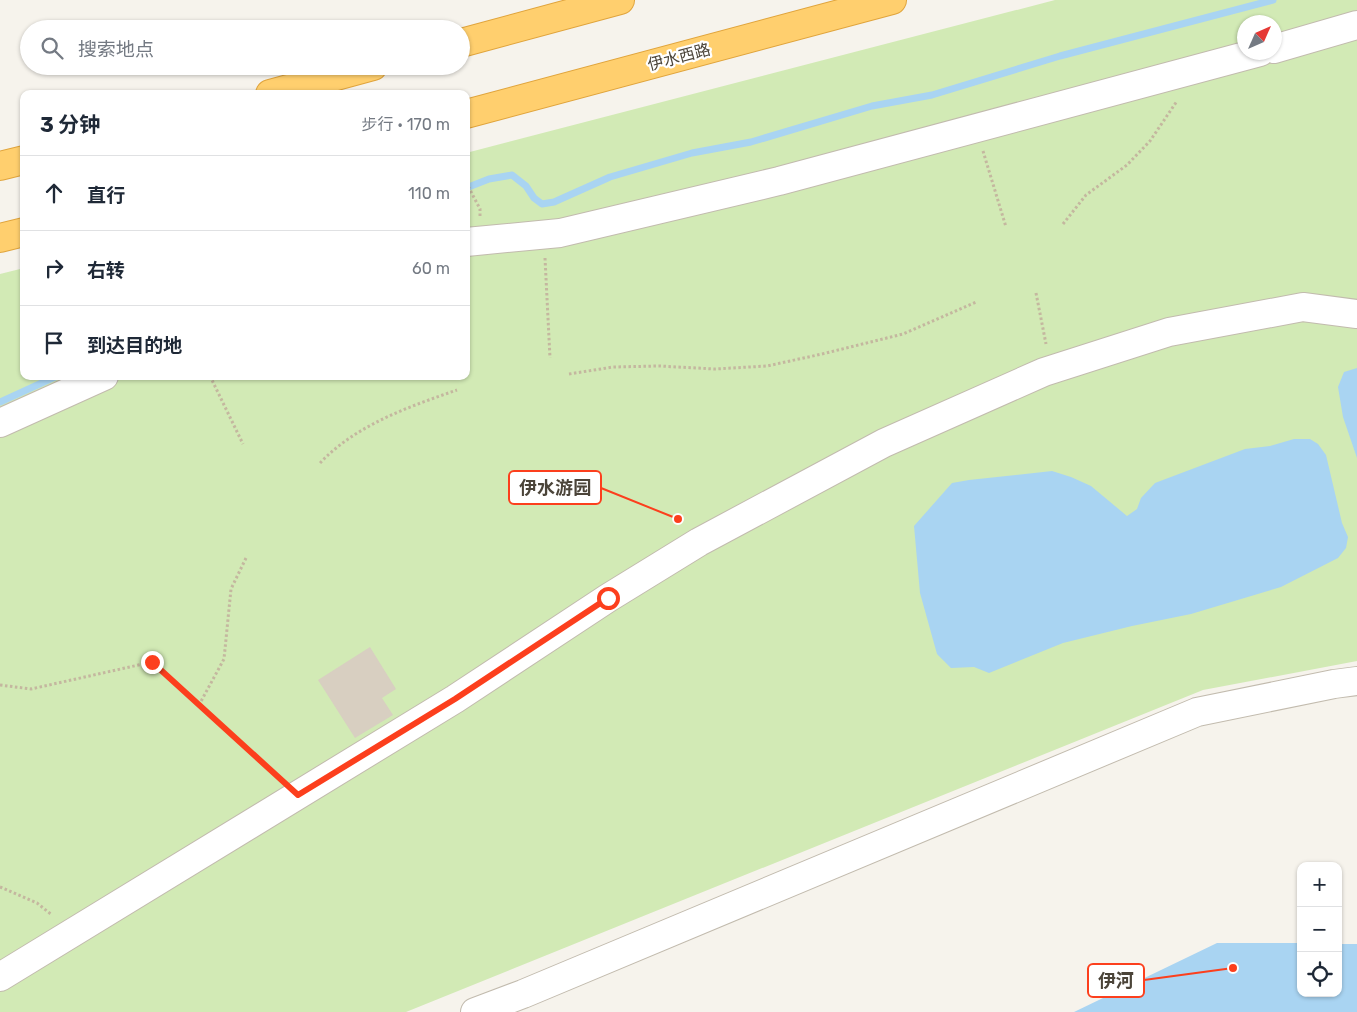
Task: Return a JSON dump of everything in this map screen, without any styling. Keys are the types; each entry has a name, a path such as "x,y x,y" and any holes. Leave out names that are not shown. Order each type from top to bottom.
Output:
{"highway":[{"path":"470,41 620,0"},
{"name":"伊水西路","path":"470,113 892,0"},
{"path":"285,90 340,75"},
{"path":"0,166 20,161"},
{"path":"0,238 20,233"}],"street":[{"path":"1282,46 1357,25"},
{"path":"470,242 560,233 779,181 1237,58"},
{"path":"0,977 455,699 608,598 699,542 884,443 1051,370 1169,332 1303,307 1357,314"},
{"path":"0,423 95,380"},
{"path":"476,1012 1197,712 1357,681"}],"path":[{"path":"1063,224 1086,195 1127,165 1150,141 1181,97"},
{"path":"976,128 1006,227"},
{"path":"470,189 474,196"},
{"path":"544,235 550,358"},
{"path":"1036,293 1051,370"},
{"path":"569,374 613,367 659,366 715,369 767,366 903,334 976,302"},
{"path":"212,380 243,444"},
{"path":"320,463 333,449 358,433 405,408 457,390"},
{"path":"199,705 224,659 230,589 246,558"},
{"path":"0,686 31,689 152,662 298,795"},
{"path":"0,887 38,902 73,934"}],"green space":[{"path":"1055,0 1357,0 1357,661 1203,690 406,1012 0,1012 0,274 20,269 20,380 470,380 470,152"}],"water":[{"path":"1357,368 1357,458 1343,417 1338,387 1344,372"},
{"path":"1294,439 1310,439 1318,444 1326,455 1342,523 1348,537 1346,548 1338,558 1281,587 1191,614 1063,643 989,673 974,667 951,668 937,654 920,593 914,526 952,483 1052,471 1091,486 1127,516 1137,509 1141,498 1155,483 1245,449 1270,446"},
{"path":"1217,943 1297,943 1297,997 1342,997 1342,944 1357,944 1357,1012 1074,1012"}],"building":[{"path":"370,647 396,689 382,698 393,715 355,738 318,680"}],"waterway":[{"path":"470,186 489,179 512,175 526,186 534,198 542,204 554,202 610,177 692,153 751,142 872,106 932,95 1060,56 1273,0"},
{"path":"0,402 48,380"}],"place":[{"name":"伊水游园","path":"678,519"},
{"name":"伊河","path":"1233,968"}],"route":[{"path":"152,662 298,795 455,699 608,598"}]}
